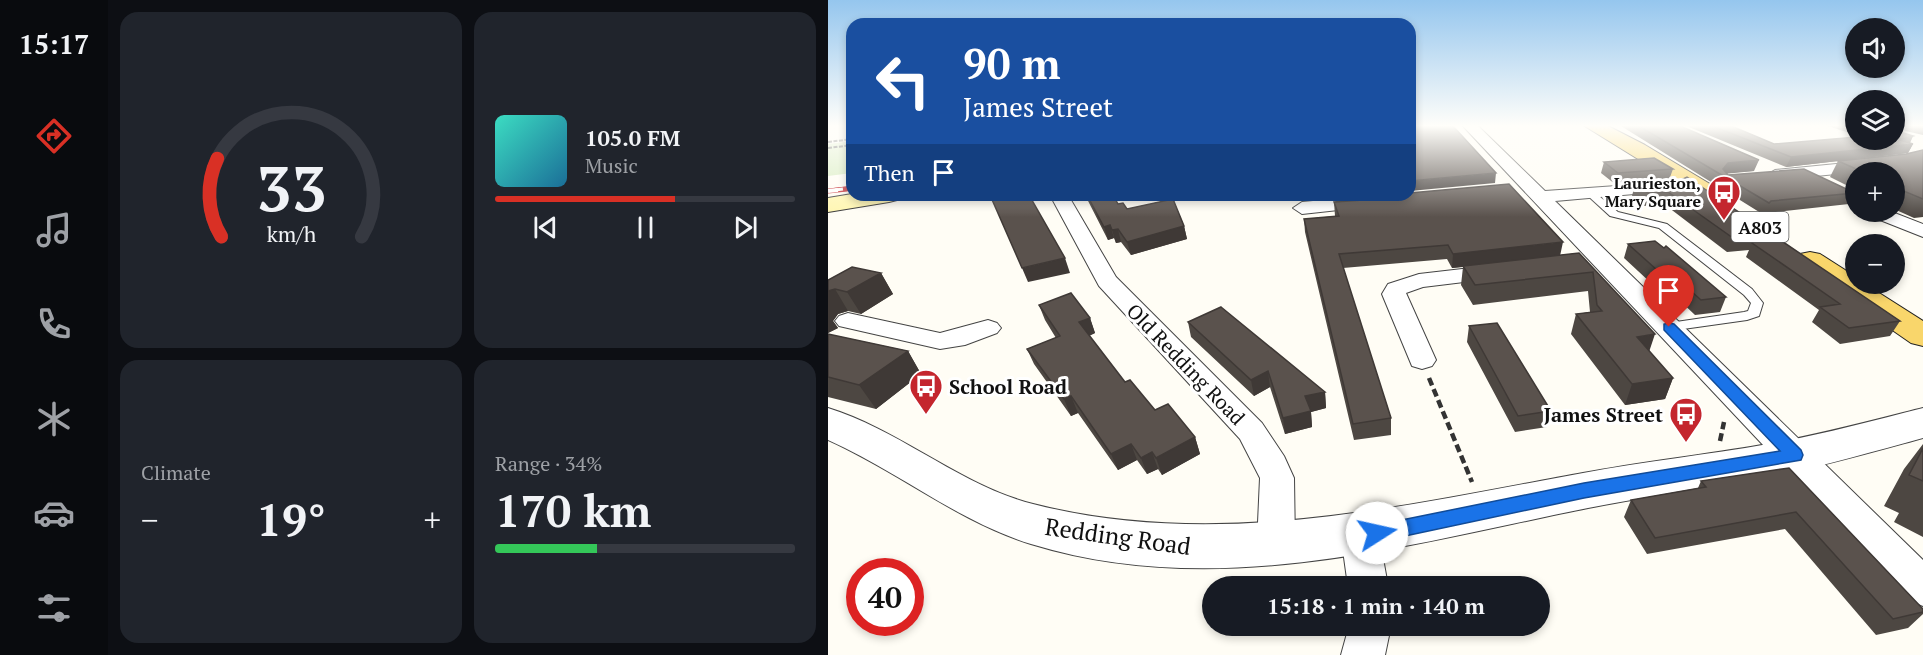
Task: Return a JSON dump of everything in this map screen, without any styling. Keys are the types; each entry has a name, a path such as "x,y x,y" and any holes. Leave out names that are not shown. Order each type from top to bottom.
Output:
{"main road":[{"name":"A803","path":"1647,156 1686,184 1744,216"},
{"path":"828,205 852,201"},
{"name":"A803","path":"1794,250 1923,336"}],"street":[{"path":"1499,156 1535,192 1590,262 1669,327 1923,587"},
{"path":"1763,171 1793,173 1898,163 1923,156"},
{"path":"1793,173 1829,186"},
{"path":"1506,189 1590,193 1723,181"},
{"name":"Old Redding Road","path":"1062,201 1107,281 1251,431 1272,465 1277,478 1276,545"},
{"path":"1302,208 1341,201"},
{"path":"1901,222 1923,231"},
{"path":"1422,360 1394,294 1396,289 1419,281 1522,269"},
{"path":"848,321 940,341 956,339 988,328"},
{"name":"Redding Road","path":"828,423 864,437 951,490 1031,523 1103,538 1220,549 1360,536 1584,490 1794,455 1923,423"},
{"path":"1360,536 1366,576"},
{"path":"1363,655 1368,636"}],"lane":[{"path":"1590,193 1614,213 1663,225 1748,292 1757,303 1754,313 1747,316 1669,327"}],"path":[{"path":"1422,360 1484,512"},
{"path":"1715,469 1730,392"}],"green space":[{"path":"828,156 846,156 846,174 828,176"}],"building":[{"path":"1416,156 1480,156 1496,173 1416,180"},
{"path":"1689,156 1749,156 1759,160 1728,163 1723,169 1728,175 1804,169 1845,188 1845,194 1769,203"},
{"path":"1891,156 1923,156 1923,199 1905,192 1905,162 1845,162 1845,164 1838,161"},
{"path":"1654,158 1673,169 1618,173 1604,162"},
{"path":"1687,177 1845,284 1845,294 1860,294 1900,321 1849,328 1820,307 1840,304 1752,243 1758,235 1733,238 1668,192 1648,193 1635,184 1681,180"},
{"path":"1509,184 1563,242 1453,254 1448,245 1339,254 1391,418 1353,424 1304,219 1339,216 1334,202 1416,201 1416,192"},
{"path":"993,201 1032,201 1065,258 1022,268"},
{"path":"1090,201 1116,201 1118,204 1123,203 1127,209 1174,201 1184,226 1127,242 1118,229 1112,230 1110,225 1104,227"},
{"path":"1655,241 1664,248 1666,246 1726,297 1701,300 1666,269 1657,270 1628,244"},
{"path":"1579,253 1655,334 1637,337 1673,378 1632,384 1576,314 1602,311 1597,305 1593,272 1475,285 1463,266"},
{"path":"852,267 881,273 847,292 835,289 828,291 828,280"},
{"path":"1071,293 1090,318 1079,322 1125,382 1130,380 1155,410 1168,404 1195,437 1156,458 1152,452 1141,458 1131,444 1111,454 1071,396 1064,399 1027,349 1060,336 1039,305"},
{"path":"1221,307 1325,392 1305,396 1311,411 1283,418 1268,371 1251,380 1188,322"},
{"path":"1497,323 1551,411 1518,416 1469,326"},
{"path":"828,334 908,351 859,385 828,377"},
{"path":"1923,448 1923,481 1909,475"},
{"path":"1789,468 1923,609 1923,612 1893,619 1796,512 1655,538 1631,500 1706,487 1701,481"}],"railway":[{"path":"828,191 846,189"},
{"path":"835,190 846,189"}],"place":[{"name":"Laurieston, Mary Square","path":"1724,221"},
{"name":"School Road","path":"926,415"},
{"name":"James Street","path":"1686,443"}],"route":[{"path":"1377,533 1411,528 1584,490 1794,455 1669,327"}]}
